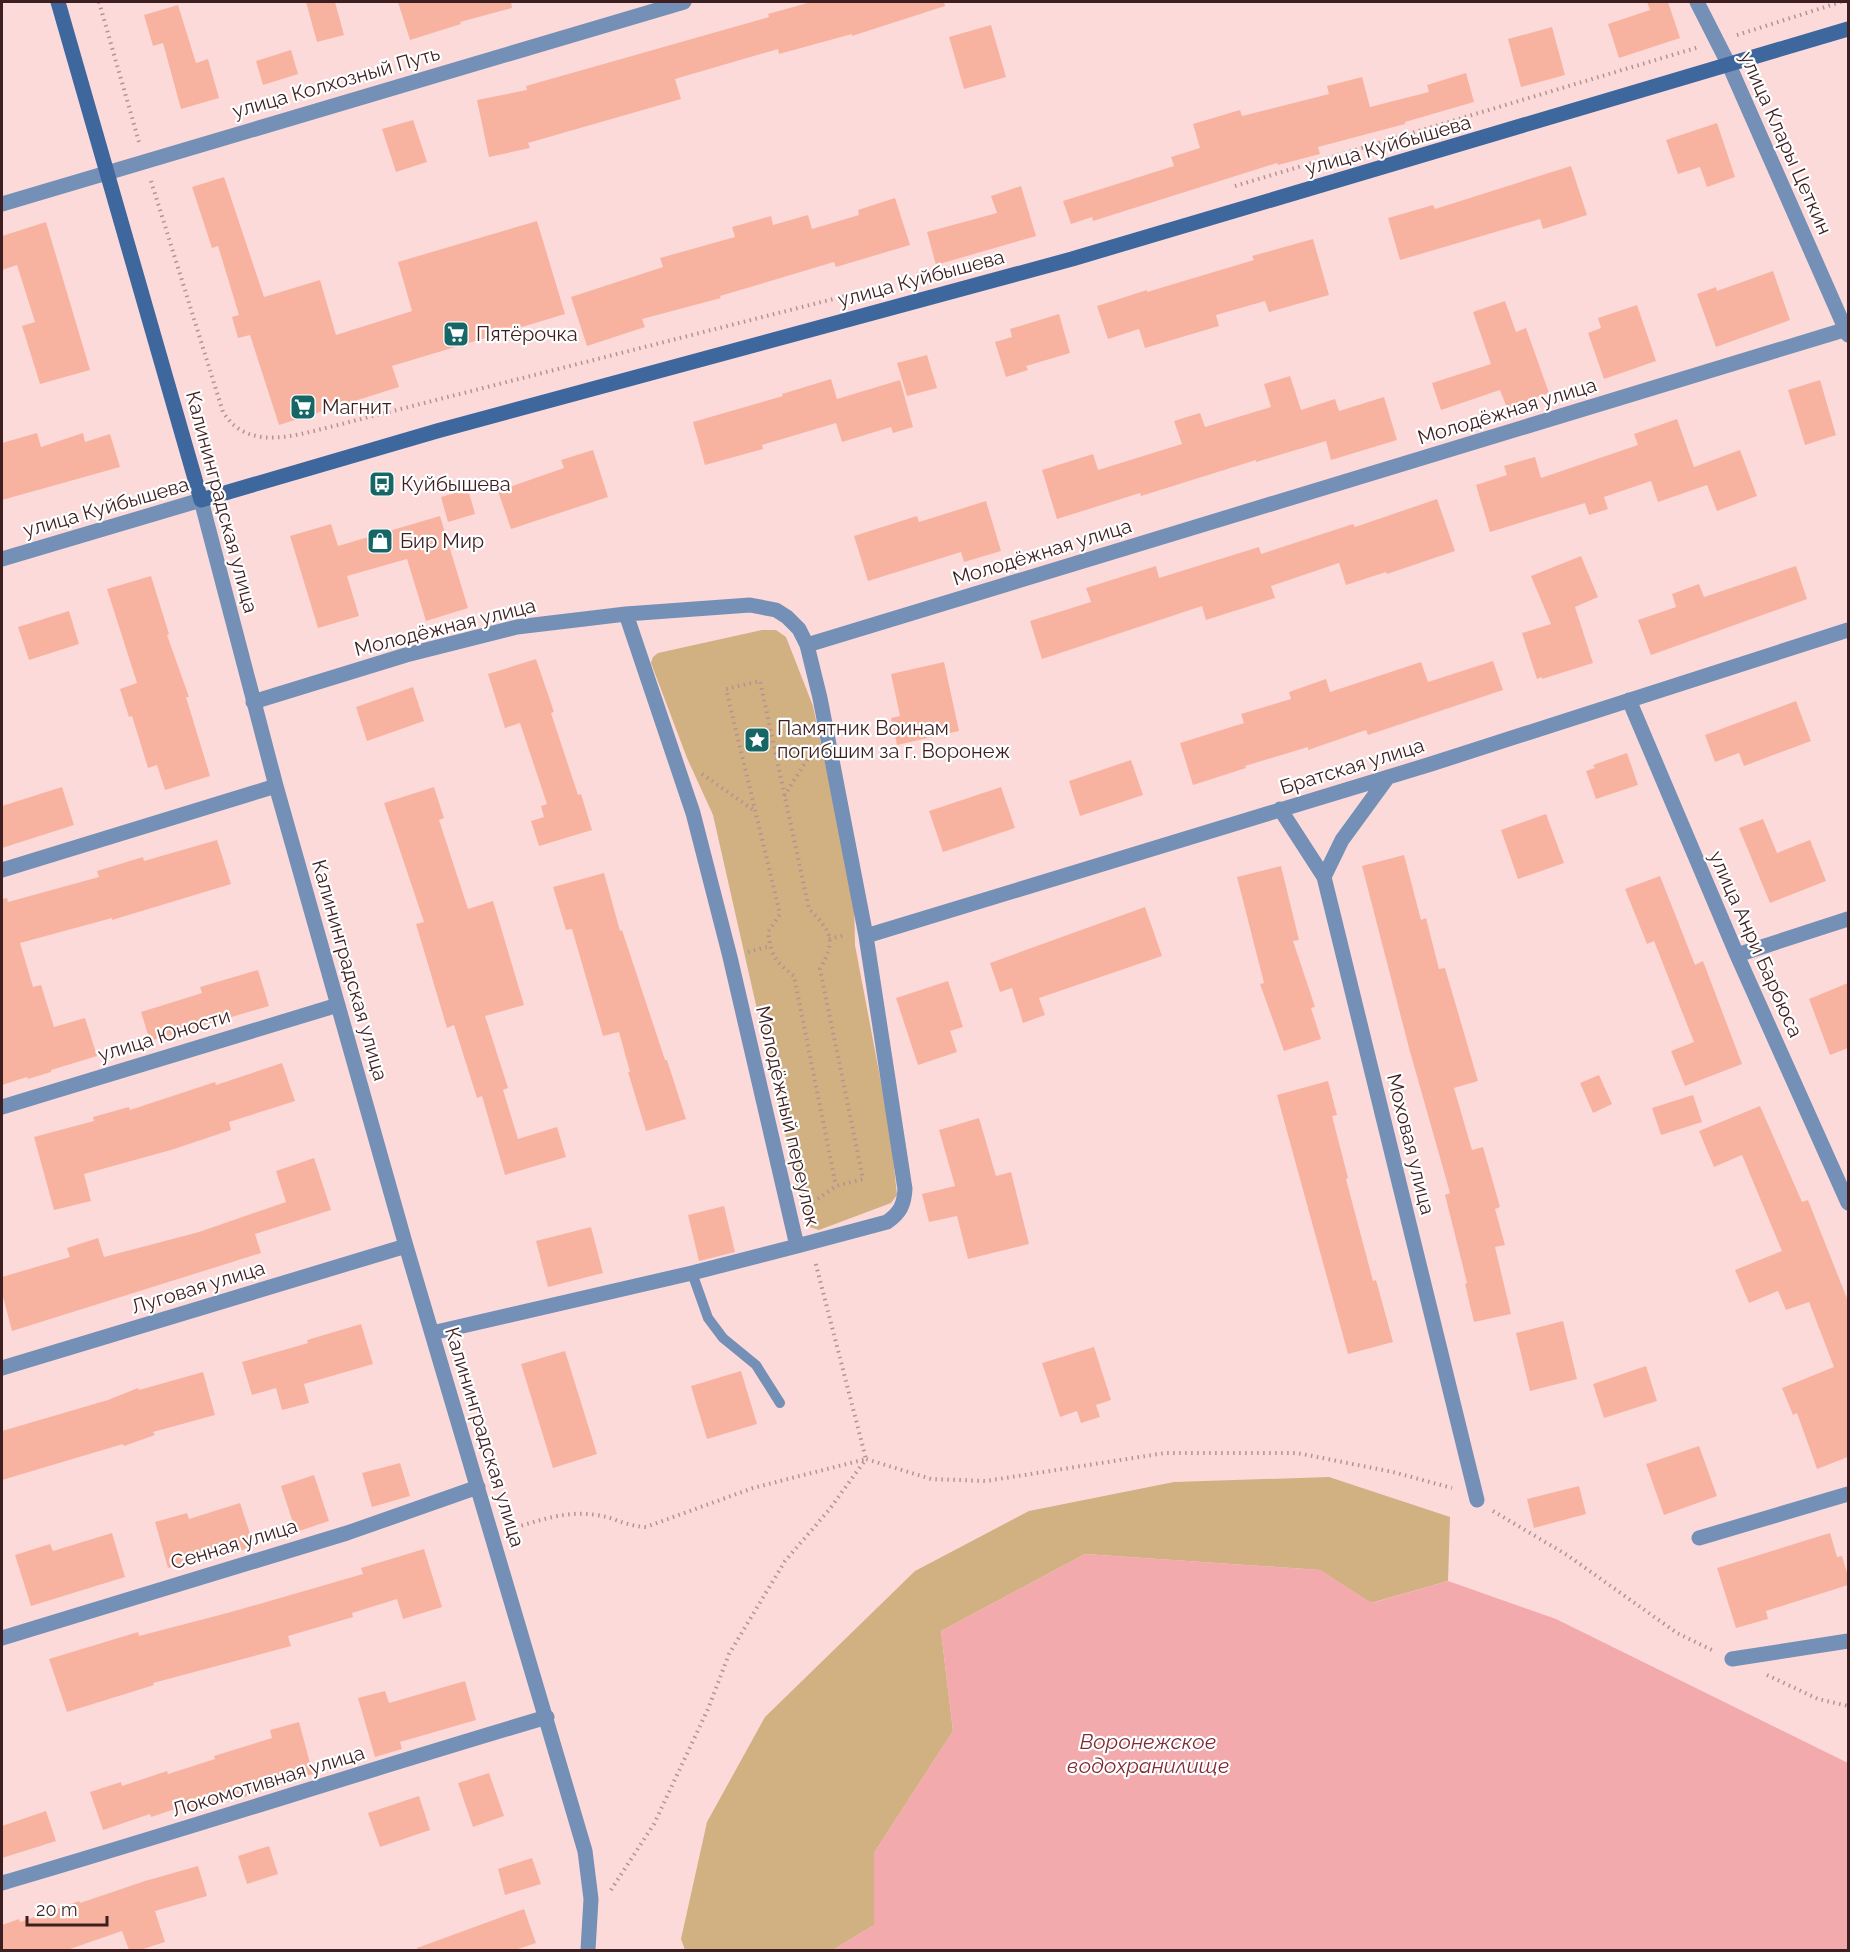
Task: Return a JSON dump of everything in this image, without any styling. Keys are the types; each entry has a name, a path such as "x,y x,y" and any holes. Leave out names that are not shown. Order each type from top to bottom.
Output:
{"main road":[{"name":"Калининградская улица","path":"58,2 201,500"},
{"name":"улица Куйбышева","path":"201,500 436,431 1072,259 1848,29"}],"street":[{"name":"улица Колхозный Путь","path":"2,204 684,2"},
{"name":"улица Клары Цеткин","path":"1697,2 1729,65 1847,332"},
{"name":"Молодёжная улица","path":"253,702 406,655 517,627 626,614 750,605 776,610 787,617 799,629 807,645 1847,332"},
{"name":"улица Куйбышева","path":"2,559 201,500"},
{"name":"Калининградская улица","path":"201,500 276,786 406,1246 585,1851 591,1899 588,1950"},
{"name":"Молодёжный переулок","path":"626,614 693,813 730,957 790,1218 804,1245 887,1222 897,1215 904,1203 904,1189 866,936 807,645"},
{"name":"Братская улица","path":"866,936 1388,777 1848,630"},
{"name":"улица Анри Барбюса","path":"1629,700 1737,955 1848,1203"},
{"path":"1324,877 1342,840 1388,777"},
{"path":"2,870 276,786"},
{"name":"Моховая улица","path":"1280,809 1324,877 1477,1500"},
{"path":"1737,955 1848,919"},
{"name":"улица Юности","path":"2,1107 338,1005"},
{"path":"432,1333 804,1245"},
{"name":"Луговая улица","path":"2,1368 406,1246"},
{"name":"Сенная улица","path":"2,1638 346,1533 478,1487"},
{"path":"1699,1538 1848,1494"},
{"path":"1732,1659 1848,1641"},
{"name":"Локомотивная улица","path":"2,1883 141,1843 547,1717"}],"lane":[{"path":"692,1273 708,1318 723,1338 756,1365 780,1402"}],"path":[{"path":"99,2 223,412 238,429 264,438 282,438 870,290"},
{"path":"1227,189 1841,2"},
{"path":"790,1218 836,1186 863,1179 820,969 831,949 826,926 809,909 760,681 726,689 780,914 768,932 770,946 775,961 794,976 836,1186"},
{"path":"783,796 826,730"},
{"path":"674,755 755,811"},
{"path":"804,1245 866,1459"},
{"path":"492,1534 562,1514 597,1515 632,1527 646,1527 753,1488 866,1459 932,1479 986,1481 1165,1453 1297,1453 1404,1475 1454,1488 1567,1555 1677,1633 1732,1659"},
{"path":"608,1898 612,1888 654,1824 708,1709 729,1654 785,1561 829,1510 866,1459"},
{"path":"1764,1674 1818,1699 1848,1706"}],"shaded area":[{"path":"762,630 776,630 786,637 813,706 854,899 855,945 890,1130 897,1195 891,1203 819,1230 810,1227 804,1217 713,815 687,758 651,663 653,657 658,653"},
{"path":"1329,1477 1450,1517 1448,1581 1371,1603 1320,1570 1085,1554 941,1631 953,1731 874,1853 874,1925 833,1950 685,1950 681,1939 707,1822 765,1717 915,1571 1029,1511 1174,1482"}],"water":[{"name":"Воронежское водохранилище","path":"1085,1554 1320,1570 1372,1603 1448,1581 1556,1619 1848,1763 1848,1950 833,1950 874,1925 874,1853 953,1731 941,1631"}],"building":[{"path":"306,2 335,2 344,35 317,42"},
{"path":"398,2 511,2 512,8 460,22 461,24 410,40"},
{"path":"811,2 944,2 945,6 852,36 852,34 779,54 778,49 675,79 681,99 528,143 530,148 489,157 477,100 527,90 526,86 769,17 768,14"},
{"path":"1647,2 1668,2 1680,38 1619,58 1608,24 1650,10"},
{"path":"178,5 196,63 208,59 219,98 181,109 163,43 153,46 144,15"},
{"path":"991,25 1006,77 964,89 949,37"},
{"path":"1552,27 1565,75 1521,87 1508,39"},
{"path":"291,50 298,74 263,85 256,61"},
{"path":"1466,73 1474,102 1405,122 1405,124 1318,147 1320,154 1278,165 1277,163 1093,221 1092,217 1071,224 1063,201 1174,166 1171,157 1200,148 1193,124 1240,110 1242,116 1329,94 1327,86 1362,77 1370,107 1429,92 1427,85"},
{"path":"413,120 427,162 396,172 382,129"},
{"path":"1717,123 1735,177 1707,187 1700,167 1678,174 1666,140"},
{"path":"1571,166 1587,215 1543,229 1540,219 1400,260 1388,218 1433,205 1435,209"},
{"path":"224,177 264,297 320,280 336,335 412,311 398,262 537,221 565,314 392,366 399,387 279,425 250,335 238,338 232,317 239,315 218,246 212,248 192,187"},
{"path":"1021,186 1036,236 936,265 927,232 997,213 991,196"},
{"path":"895,198 910,245 836,267 834,262 720,296 721,298 642,319 645,327 587,346 571,297 663,267 660,258 735,237 732,227 771,216 773,225 808,215 812,229 859,215 858,210"},
{"path":"46,222 90,370 40,384 22,326 35,322 17,265 2,270 2,236"},
{"path":"1313,239 1329,295 1269,312 1265,301 1216,315 1219,326 1145,348 1139,329 1108,339 1097,306 1254,260 1252,256"},
{"path":"1773,271 1790,320 1716,347 1697,294 1716,287 1717,291"},
{"path":"1505,301 1516,332 1526,328 1549,393 1507,408 1500,390 1441,410 1432,383 1491,364 1473,312"},
{"path":"1637,305 1656,361 1604,379 1588,333 1601,328 1598,318"},
{"path":"1059,314 1070,353 1026,366 1028,370 1006,377 995,342 1012,337 1010,329"},
{"path":"927,355 937,388 907,396 897,363"},
{"path":"1290,376 1301,410 1335,399 1339,411 1384,397 1397,440 1331,460 1326,441 1141,496 1140,493 1057,519 1042,470 1093,454 1098,470 1182,444 1174,421 1200,413 1205,427 1271,407 1264,384"},
{"path":"831,379 837,399 900,380 913,427 893,433 891,427 842,442 836,423 762,445 763,449 705,465 693,422 783,396 782,394"},
{"path":"1820,380 1836,435 1805,445 1788,390"},
{"path":"1677,419 1694,467 1740,450 1757,496 1717,511 1707,485 1658,502 1651,481 1604,497 1608,509 1589,515 1585,503 1490,532 1476,485 1507,475 1504,466 1535,457 1541,478 1638,445 1634,434"},
{"path":"37,433 41,447 83,433 85,442 110,434 120,467 2,500 2,443"},
{"path":"593,450 608,497 511,529 498,491 564,468 561,460"},
{"path":"468,489 475,514 448,522 441,497"},
{"path":"1437,499 1455,551 1346,585 1339,563 1271,586 1275,598 1206,620 1202,606 1042,659 1030,621 1091,602 1086,588 1156,566 1159,578 1259,547 1261,554 1353,524 1355,527"},
{"path":"986,501 1001,551 964,562 961,552 868,581 854,536 917,516 919,522"},
{"path":"440,516 468,608 426,621 407,559 347,576 359,616 318,628 290,536 331,524 338,546"},
{"path":"1581,556 1598,597 1575,607 1593,663 1537,679 1522,633 1551,624 1531,576"},
{"path":"1796,566 1807,599 1651,655 1638,620 1676,607 1672,594 1699,584 1704,597"},
{"path":"151,576 169,634 167,635 189,697 186,697 210,776 165,790 157,765 148,768 132,716 129,717 120,689 137,683 107,589"},
{"path":"69,611 79,644 29,660 18,627"},
{"path":"536,659 554,712 551,713 592,830 539,846 531,821 544,817 541,806 547,804 520,723 505,728 488,674"},
{"path":"1493,661 1503,690 1368,735 1366,730 1308,750 1308,747 1245,766 1246,768 1193,785 1180,743 1244,723 1241,714 1291,699 1289,692 1326,679 1330,692 1421,662 1428,682"},
{"path":"944,662 959,731 897,745 891,718 900,716 891,674"},
{"path":"413,687 424,721 367,741 356,707"},
{"path":"1796,701 1811,741 1744,766 1739,753 1715,762 1705,735"},
{"path":"1627,753 1638,785 1596,799 1586,771 1595,768 1593,765"},
{"path":"1131,760 1143,795 1080,816 1069,781"},
{"path":"62,787 74,825 2,848 2,806"},
{"path":"434,787 444,818 439,820 468,909 493,901 524,1005 485,1016 508,1088 503,1090 518,1139 557,1127 566,1157 505,1175 482,1096 477,1098 454,1025 447,1028 416,924 424,922 384,803"},
{"path":"1001,787 1015,828 943,852 929,811"},
{"path":"1546,814 1564,863 1518,879 1501,830"},
{"path":"1763,819 1777,853 1810,840 1826,881 1770,903 1739,828"},
{"path":"217,840 231,884 112,920 112,918 20,943 33,987 41,985 54,1027 85,1018 97,1056 51,1070 51,1072 2,1085 2,899 7,898 8,902 99,877 97,871 143,857 144,861"},
{"path":"1404,855 1421,920 1426,918 1439,969 1445,968 1478,1081 1454,1088 1472,1150 1483,1147 1500,1207 1495,1209 1505,1245 1495,1247 1511,1314 1474,1322 1465,1284 1467,1283 1445,1195 1450,1193 1409,1048 1362,866"},
{"path":"1281,866 1299,940 1293,941 1315,1007 1311,1008 1321,1039 1284,1051 1260,984 1264,983 1237,877"},
{"path":"604,873 620,931 622,930 686,1119 646,1131 628,1072 630,1072 619,1032 603,1036 572,929 566,930 553,887"},
{"path":"1660,876 1695,965 1703,961 1742,1064 1685,1086 1671,1051 1694,1042 1654,941 1647,944 1625,889"},
{"path":"1145,907 1162,956 1039,998 1045,1015 1023,1023 1012,988 1000,992 990,963"},
{"path":"258,970 269,1006 150,1041 141,1012 202,993 200,987"},
{"path":"948,981 963,1027 950,1031 957,1052 918,1065 896,998"},
{"path":"1848,983 1848,1048 1830,1055 1809,999"},
{"path":"282,1063 295,1101 229,1122 231,1130 171,1150 84,1174 91,1201 54,1210 34,1137 94,1121 93,1117 129,1107 130,1110"},
{"path":"1599,1075 1612,1104 1593,1113 1580,1083"},
{"path":"1328,1081 1337,1115 1332,1116 1348,1178 1346,1179 1373,1281 1376,1280 1393,1342 1348,1354 1277,1095"},
{"path":"1693,1095 1702,1122 1661,1135 1652,1108"},
{"path":"1760,1106 1802,1202 1808,1200 1848,1301 1848,1457 1817,1469 1797,1413 1793,1415 1782,1388 1834,1367 1809,1302 1786,1310 1778,1291 1749,1303 1735,1270 1782,1251 1742,1155 1714,1167 1699,1131"},
{"path":"979,1118 996,1176 1011,1172 1029,1244 968,1259 957,1216 929,1222 922,1194 955,1186 939,1130"},
{"path":"314,1158 331,1210 255,1234 261,1253 12,1331 2,1293 2,1277 70,1257 67,1248 98,1238 104,1257 199,1232 286,1202 276,1171"},
{"path":"724,1206 735,1252 699,1261 688,1215"},
{"path":"591,1227 603,1273 548,1287 536,1241"},
{"path":"1563,1321 1577,1379 1530,1391 1516,1333"},
{"path":"361,1324 373,1364 304,1384 309,1403 282,1410 276,1388 252,1395 242,1362 308,1343 307,1340"},
{"path":"1094,1347 1111,1400 1096,1405 1100,1417 1081,1423 1077,1411 1060,1417 1042,1363"},
{"path":"565,1351 597,1454 553,1468 521,1364"},
{"path":"1646,1366 1657,1401 1604,1418 1593,1384"},
{"path":"741,1371 757,1424 707,1439 691,1386"},
{"path":"203,1372 215,1415 153,1432 155,1435 124,1446 123,1444 2,1480 2,1431 108,1400 138,1388 139,1390"},
{"path":"1699,1446 1717,1496 1664,1515 1646,1464"},
{"path":"400,1463 410,1496 372,1507 362,1473"},
{"path":"314,1475 329,1521 296,1532 281,1486"},
{"path":"1579,1486 1586,1514 1534,1528 1527,1499"},
{"path":"240,1503 254,1546 224,1556 222,1551 168,1568 155,1522 187,1513 189,1519"},
{"path":"112,1533 125,1577 31,1606 15,1555 50,1544 53,1551"},
{"path":"1830,1533 1837,1557 1842,1556 1848,1576 1848,1585 1766,1611 1768,1619 1736,1628 1717,1568"},
{"path":"424,1549 442,1607 403,1619 397,1599 352,1613 353,1617 288,1636 291,1646 153,1683 154,1685 67,1712 49,1659 138,1632 139,1636 363,1574 361,1568"},
{"path":"465,1681 476,1720 400,1742 402,1749 375,1757 358,1698 385,1691 389,1703"},
{"path":"299,1722 313,1774 228,1802 227,1797 189,1810 187,1805 151,1817 150,1814 103,1830 90,1792 121,1782 122,1786 167,1771 168,1774 215,1759 214,1756 272,1738 270,1730"},
{"path":"489,1773 504,1816 473,1827 458,1783"},
{"path":"419,1796 430,1830 380,1847 368,1813"},
{"path":"46,1811 56,1841 2,1858 2,1826"},
{"path":"269,1846 278,1874 247,1884 238,1856"},
{"path":"532,1858 541,1884 505,1895 498,1869"},
{"path":"198,1866 207,1896 155,1911 165,1942 140,1950 129,1950 122,1931 67,1950 2,1950 2,1925 19,1919 20,1922 79,1901 80,1903"},
{"path":"524,1909 536,1943 515,1950 417,1950 417,1948"}],"place":[{"name":"Пятёрочка","path":"456,334"},
{"name":"Магнит","path":"303,407"},
{"name":"Куйбышева","path":"382,484"},
{"name":"Бир Мир","path":"380,541"},
{"name":"Памятник Воинам погибшим за г. Воронеж","path":"757,740"}]}
